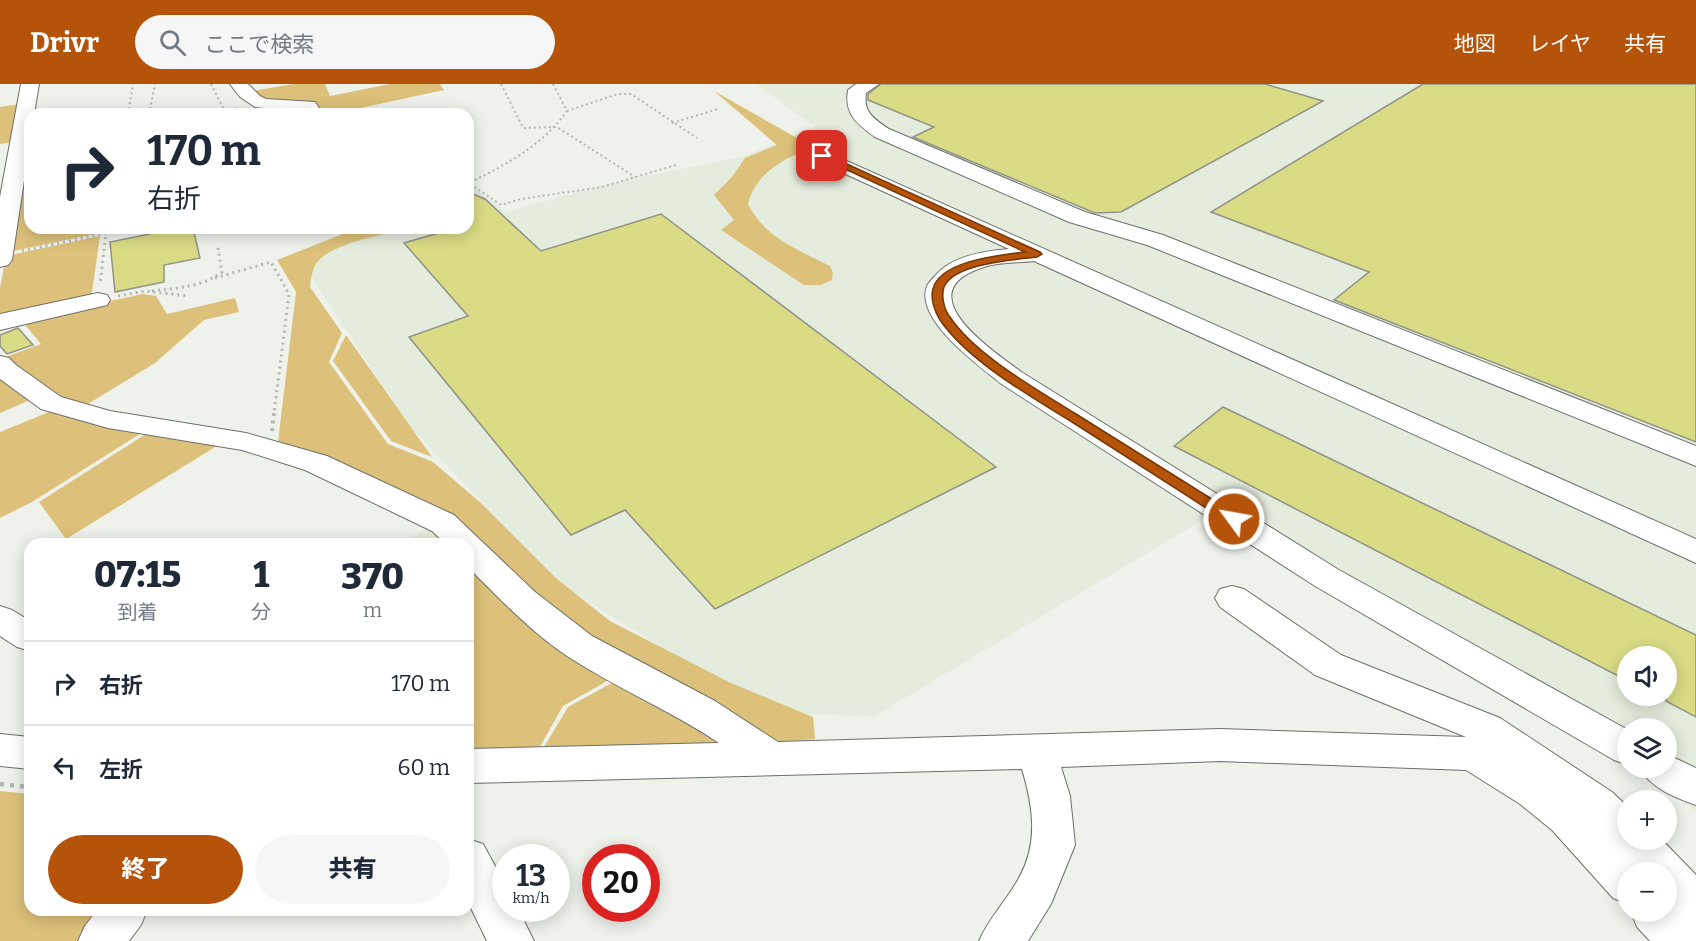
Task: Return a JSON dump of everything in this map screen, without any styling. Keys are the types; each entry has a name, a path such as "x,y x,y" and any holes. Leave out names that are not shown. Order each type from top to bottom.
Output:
{"street":[{"path":"0,258 10,145 30,84"},
{"path":"239,84 244,93 258,104 308,106 310,108"},
{"path":"870,84 857,90 854,103 861,119 882,133 1077,217 1155,240 1696,457"},
{"path":"822,156 1696,552"},
{"path":"1037,254 977,261 942,281 938,289 938,303 945,318 972,347 1013,380 1327,578 1617,743"},
{"path":"0,322 98,300"},
{"path":"0,364 6,371 51,403 108,419 246,442 316,464 443,524 458,538"},
{"path":"474,554 523,602 579,646 702,712 773,759"},
{"path":"1232,598 1328,665 1486,729 1598,806 1617,824"},
{"path":"0,619 24,634"},
{"path":"474,766 1037,752 1220,745 1473,754 1534,792 1567,817 1617,872"},
{"path":"0,750 24,752"},
{"path":"1002,941 1036,890 1054,845 1050,796 1037,752"},
{"path":"1677,777 1696,788"},
{"path":"1643,850 1655,862"},
{"path":"474,870 510,941"},
{"path":"1677,885 1696,905"},
{"path":"101,941 120,916"},
{"path":"1662,922 1679,941"}],"path":[{"path":"129,108 133,84"},
{"path":"150,108 155,84"},
{"path":"211,84 223,108"},
{"path":"501,84 523,128 557,127 635,178"},
{"path":"553,84 567,111"},
{"path":"474,180 521,156 557,127 567,111 618,94 631,94 697,138"},
{"path":"672,123 718,109"},
{"path":"474,186 501,205 521,199 602,188 675,165"},
{"path":"0,258 102,234"},
{"path":"106,234 98,300 188,286 271,262 289,294 270,449"},
{"path":"215,278 222,272 218,248"},
{"path":"145,291 189,296"},
{"path":"0,783 24,786"}],"shaded area":[{"path":"294,84 325,84 330,96 390,84 440,84 444,90 361,108 316,108 314,105 262,103 251,91"},
{"path":"756,84 1696,84 1696,811 1677,798 1677,790 1664,790 1646,778 1677,778 1677,718 1617,718 1617,759 1229,504 875,716 767,713 558,583 408,424 299,259 356,234 474,234 474,187 506,212 594,187 744,156 815,127"},
{"path":"714,91 813,147 792,156 764,175 757,183 748,204 763,226 773,234 794,248 830,266 833,273 832,280 821,285 804,285 721,230 734,220 714,195 732,177 745,158 777,145"},
{"path":"19,104 13,142 0,144 0,107"},
{"path":"21,176 24,176 24,234 94,234 9,252"},
{"path":"343,234 384,234 348,244 326,254 315,266 310,287 342,333 329,362 388,444 433,462 481,503 557,579 610,621 731,683 813,717 815,739 783,742 762,736 586,638 532,596 453,517 278,442 296,292 277,260"},
{"path":"100,236 91,299 0,319 0,288 6,256"},
{"path":"143,294 156,296 167,314 235,298 239,312 204,320 155,363 83,407 57,400 5,357 41,344 21,320"},
{"path":"346,335 432,457 391,441 333,361"},
{"path":"0,377 32,399 0,413"},
{"path":"54,410 143,432 32,502 0,518 0,432"},
{"path":"149,432 220,444 68,538 65,538 39,502"},
{"path":"429,528 440,538 409,538"},
{"path":"474,563 616,676 563,706 537,752 474,754"},
{"path":"619,679 721,737 715,752 541,752 568,707"},
{"path":"0,791 24,793 24,916 111,916 91,941 0,941"}],"building":[{"path":"881,84 1265,84 1323,101 1121,212 1095,213 913,137 934,127 868,100 868,94"},
{"path":"1423,84 1696,84 1696,442 1334,300 1369,272 1211,212"},
{"path":"474,194 485,199 541,251 661,214 996,467 715,609 625,510 571,535 409,337 468,316 404,243 435,234 474,234"},
{"path":"150,234 194,234 200,258 164,265 164,282 115,292 110,242"},
{"path":"18,328 33,345 7,354 0,346 0,335"},
{"path":"1223,407 1696,635 1696,717 1675,706 1677,646 1617,646 1617,675 1174,446"}],"route":[{"path":"822,156 1037,254 977,261 942,281 938,289 938,303 945,318 972,347 1013,380 1234,519"}]}
